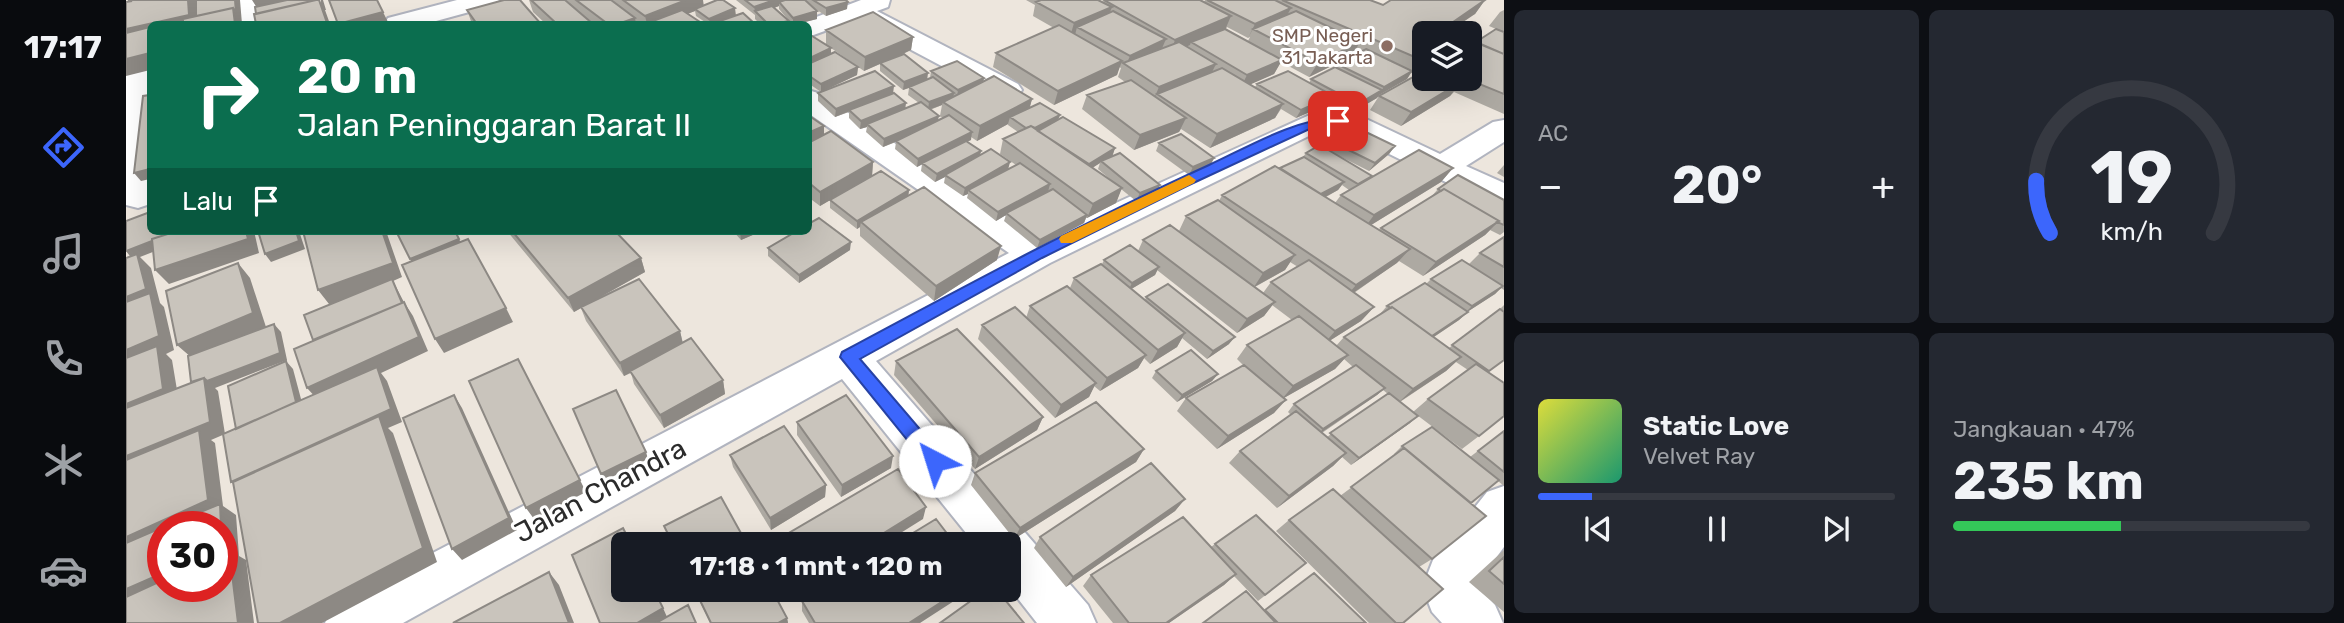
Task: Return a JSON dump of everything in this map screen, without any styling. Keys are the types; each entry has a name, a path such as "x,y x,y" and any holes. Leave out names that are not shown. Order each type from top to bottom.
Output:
{"street":[{"path":"249,0 252,21"},
{"path":"408,21 486,0"},
{"path":"812,27 884,0"},
{"path":"855,10 1008,90"},
{"path":"138,197 133,77 147,74"},
{"path":"812,102 1037,254"},
{"name":"Jalan Chandra","path":"351,623 1037,254 1314,122 1351,123 1443,166"},
{"path":"1443,166 1504,128"},
{"path":"1443,166 1504,197"},
{"path":"848,357 994,532"},
{"path":"1477,623 1450,594 1451,578 1504,508"},
{"path":"1021,564 1070,623"}],"building":[{"path":"128,0 188,0 189,15 162,21 147,21 147,24 126,29 126,2 132,1"},
{"path":"196,0 235,0 236,13 233,8 196,16"},
{"path":"287,0 316,0 256,14 255,7"},
{"path":"319,0 326,21 255,21 254,14"},
{"path":"329,0 377,0 383,12 349,21 337,21"},
{"path":"504,0 520,0 538,21 475,21 467,10"},
{"path":"531,0 565,0 590,21 554,21"},
{"path":"576,0 611,0 635,18 626,21 604,21"},
{"path":"623,0 686,0 645,16"},
{"path":"723,0 735,8 709,19 695,9"},
{"path":"745,0 774,0 754,7"},
{"path":"805,0 817,11 793,18 779,2"},
{"path":"813,0 846,0 848,2 826,8"},
{"path":"1098,0 1112,7 1074,23 1036,2"},
{"path":"1104,0 1200,0 1231,16 1175,40"},
{"path":"1207,0 1275,0 1291,8 1255,24"},
{"path":"1282,0 1370,0 1383,5 1391,0 1485,0 1455,21 1412,21 1412,56"},
{"path":"772,6 789,21 765,21 755,11"},
{"path":"233,8 235,21 183,21"},
{"path":"682,10 698,21 653,21"},
{"path":"1113,11 1166,39 1130,56 1077,27"},
{"path":"1296,11 1360,42 1318,63 1253,29"},
{"path":"873,12 913,37 865,57 826,30"},
{"path":"743,13 752,21 720,21"},
{"path":"1059,25 1122,61 1058,91 996,53"},
{"path":"147,28 147,54 126,59 126,33"},
{"path":"1225,29 1282,60 1247,75 1191,42"},
{"path":"1496,29 1504,32 1504,54 1482,45 1482,38"},
{"path":"812,36 831,48 812,57"},
{"path":"1179,42 1216,64 1159,87 1123,63"},
{"path":"1482,45 1504,54 1504,94 1482,85"},
{"path":"1366,49 1412,71 1384,87 1337,64"},
{"path":"835,52 858,67 821,84 812,78 812,62"},
{"path":"904,54 928,73 904,82 880,63"},
{"path":"957,61 984,78 958,90 931,71"},
{"path":"1335,67 1382,90 1358,104 1311,79"},
{"path":"1222,68 1283,104 1217,134 1157,94"},
{"path":"875,71 894,86 836,109 818,93"},
{"path":"1288,71 1333,96 1301,110 1257,84"},
{"path":"994,76 1032,99 980,126 943,102"},
{"path":"933,77 954,93 929,102 909,87"},
{"path":"1412,78 1412,91 1446,91 1411,112 1379,96"},
{"path":"1131,80 1186,118 1140,135 1087,95"},
{"path":"894,93 906,103 861,121 849,110"},
{"path":"147,95 147,170 134,173 143,96"},
{"path":"921,102 939,116 884,139 867,124"},
{"path":"1040,103 1060,115 1035,128 1026,128 1010,117"},
{"path":"949,115 972,132 918,159 896,141"},
{"path":"1063,117 1115,148 1089,164 1038,131"},
{"path":"812,118 824,126 812,131"},
{"path":"1341,120 1395,146 1375,163 1320,136"},
{"path":"1031,126 1122,188 1093,204 1003,139"},
{"path":"831,131 873,162 820,192 812,185 812,141"},
{"path":"1181,134 1214,158 1193,167 1159,143"},
{"path":"966,141 981,151 937,174 922,163"},
{"path":"1320,145 1372,176 1358,184 1306,153"},
{"path":"991,149 1010,162 965,188 945,175"},
{"path":"1419,150 1453,168 1374,215 1341,195"},
{"path":"1120,153 1160,185 1140,193 1101,161"},
{"path":"1304,157 1344,182 1321,194 1280,168"},
{"path":"1020,163 1050,184 998,212 968,190"},
{"path":"1275,166 1410,249 1356,285 1222,195"},
{"path":"881,171 909,190 857,221 830,200"},
{"path":"1458,175 1504,200 1504,225 1444,189 1438,189"},
{"path":"924,187 1001,246 936,286 861,222"},
{"path":"1053,189 1087,215 1040,240 1006,213"},
{"path":"1444,189 1499,221 1436,262 1381,228"},
{"path":"1218,200 1295,255 1263,273 1186,216"},
{"path":"147,213 147,235 164,235 126,251 126,221"},
{"path":"819,218 851,242 799,275 768,248 790,235 812,235 812,222"},
{"path":"1170,225 1275,302 1247,319 1143,240"},
{"path":"164,235 247,235 248,239 155,270 152,239"},
{"path":"259,235 297,235 299,241 265,254"},
{"path":"304,235 383,235 393,263 318,290"},
{"path":"398,235 457,235 459,239 410,259"},
{"path":"515,235 619,235 641,258 568,298"},
{"path":"1504,237 1504,267 1480,253"},
{"path":"468,239 506,308 435,339 402,265"},
{"path":"1130,245 1159,267 1132,283 1104,260"},
{"path":"137,254 146,289 126,297 126,258"},
{"path":"1309,260 1374,307 1335,331 1271,282"},
{"path":"1462,260 1503,286 1472,306 1431,279"},
{"path":"238,263 253,313 177,345 166,291"},
{"path":"1101,264 1185,333 1158,350 1074,278"},
{"path":"392,279 402,303 313,340 304,315"},
{"path":"639,279 680,331 620,363 581,307"},
{"path":"1425,283 1468,312 1432,336 1387,306"},
{"path":"1168,284 1235,337 1213,351 1146,297"},
{"path":"1067,286 1146,355 1107,378 1030,306"},
{"path":"150,293 159,336 126,350 126,302"},
{"path":"404,302 419,337 307,388 294,349"},
{"path":"1015,307 1096,383 1061,405 982,325"},
{"path":"1392,307 1461,357 1413,389 1344,337"},
{"path":"1500,309 1504,312 1504,360 1489,371 1452,345"},
{"path":"1299,316 1348,355 1293,386 1247,345"},
{"path":"274,324 280,353 207,381 204,378 191,382 188,356"},
{"path":"957,329 1043,417 979,457 896,361"},
{"path":"691,338 723,380 660,415 630,371"},
{"path":"157,346 163,389 126,404 126,358"},
{"path":"1191,350 1218,374 1182,395 1156,371"},
{"path":"518,359 580,480 526,508 469,381"},
{"path":"286,361 296,402 236,429 228,386"},
{"path":"1476,364 1504,383 1504,416 1479,436 1428,399"},
{"path":"1244,365 1286,400 1228,436 1186,398"},
{"path":"1356,365 1385,388 1323,429 1294,404"},
{"path":"377,367 391,409 231,482 223,434"},
{"path":"204,378 210,422 126,456 126,408"},
{"path":"616,390 646,452 601,474 573,409"},
{"path":"1389,393 1418,416 1359,458 1330,433"},
{"path":"454,395 509,518 452,549 403,418"},
{"path":"846,395 893,456 842,485 797,422"},
{"path":"1096,402 1144,449 1020,528 975,473"},
{"path":"1296,411 1346,453 1289,496 1240,451"},
{"path":"379,416 423,548 280,623 258,623 233,482"},
{"path":"784,426 826,485 770,518 730,455"},
{"path":"1432,427 1499,480 1471,503 1402,446"},
{"path":"199,430 208,500 184,511 147,511 147,528 126,537 126,460"},
{"path":"1504,431 1504,472 1478,451"},
{"path":"1404,448 1486,516 1432,559 1351,487"},
{"path":"1151,463 1185,499 1073,577 1040,537"},
{"path":"898,469 926,507 885,532 790,532"},
{"path":"1333,489 1443,589 1403,623 1396,623 1289,520"},
{"path":"721,497 740,532 667,532 664,526"},
{"path":"220,504 220,511 203,511"},
{"path":"1256,515 1306,563 1265,595 1215,544"},
{"path":"1183,517 1236,574 1166,623 1129,623 1091,575"},
{"path":"936,519 946,532 915,532"},
{"path":"147,534 147,580 126,589 126,543"},
{"path":"611,534 611,602 660,602 663,608 637,623 600,623 572,555"},
{"path":"1504,557 1504,584 1489,571"},
{"path":"549,572 569,623 453,623"},
{"path":"1314,573 1366,623 1278,623 1265,610"},
{"path":"147,587 147,602 235,602 238,623 126,623 126,597"},
{"path":"1246,591 1276,623 1203,623"},
{"path":"701,602 778,602 787,618 778,623 711,623"},
{"path":"803,602 941,602 909,623 815,623"},
{"path":"969,602 1007,602 1024,623 940,623"},
{"path":"688,605 696,623 656,623"}],"slow traffic":[{"path":"1067,239 1189,180"}],"place":[{"name":"SMP Negeri 31 Jakarta","path":"1387,46"}],"route":[{"path":"935,461 848,357 1037,254 1182,183 1314,122 1338,121"}]}
